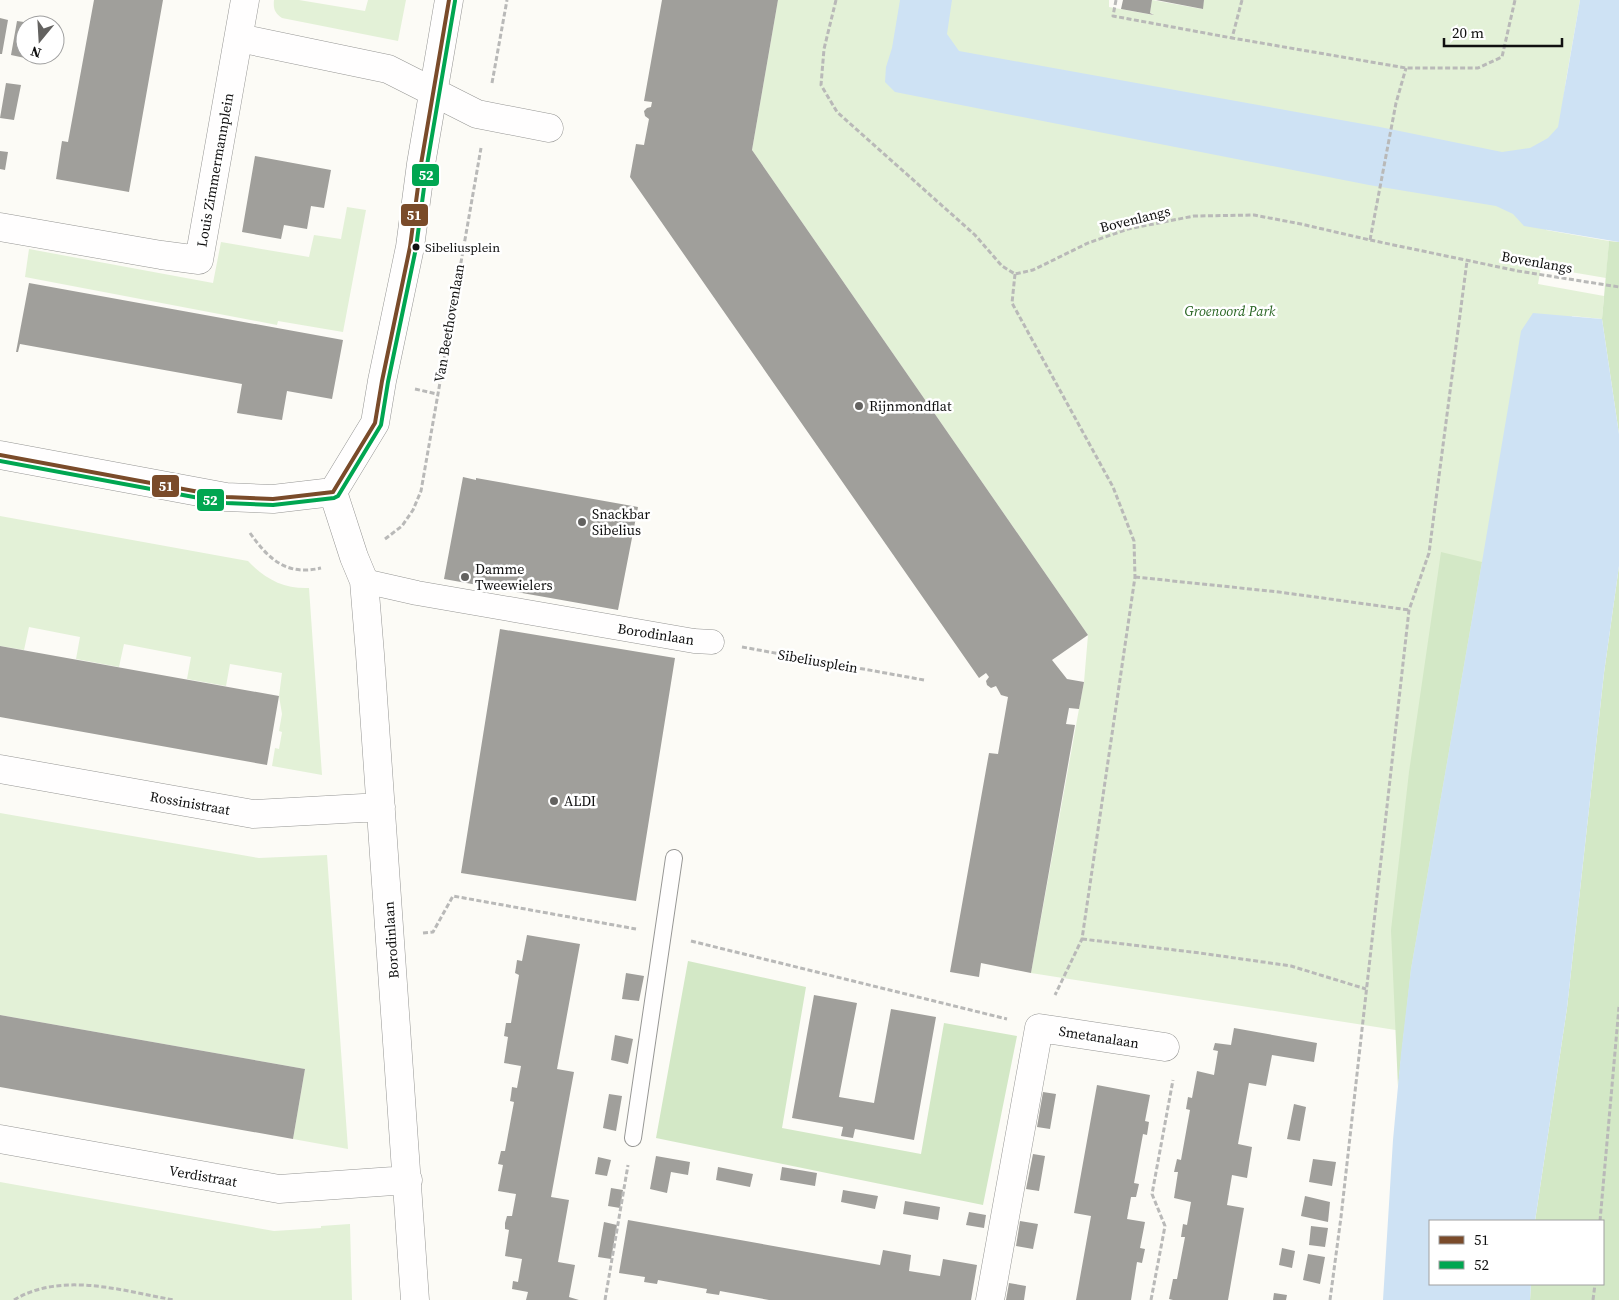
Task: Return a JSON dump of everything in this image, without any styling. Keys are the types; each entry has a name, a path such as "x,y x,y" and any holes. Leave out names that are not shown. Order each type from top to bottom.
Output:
{"street":[{"name":"Louis Zimmermannplein","path":"0,227 199,260 245,0"},
{"path":"0,455 226,497 273,499 333,492 375,423 410,247 421,164 449,0"},
{"path":"239,38 388,69 477,114 549,128"},
{"name":"Borodinlaan","path":"333,492 359,569 381,807 416,1300"},
{"name":"Borodinlaan","path":"359,569 436,597 694,641 712,642"},
{"name":"Rossinistraat","path":"0,769 253,814 381,807"},
{"name":"Smetanalaan","path":"990,1300 1039,1028 1166,1047"},
{"name":"Verdistraat","path":"0,1139 279,1189 408,1180"}],"lane":[{"path":"633,1138 674,858"}],"path":[{"name":"Van Beethovenlaan","path":"249,531 257,544 272,559 288,568 306,571 336,564 359,569 378,544 402,526 412,510 420,491 507,0"},
{"path":"390,935 433,932 453,896 664,934 1039,1028 1082,939 1135,577 1134,541 1113,487 1012,303 1016,274 1002,266 975,235 837,112 821,85 824,49 836,0"},
{"path":"1116,0 1113,16 1406,68 1478,68 1502,57 1515,0"},
{"path":"1232,38 1242,0"},
{"path":"1370,240 1396,103 1406,68"},
{"name":"Bovenlangs","path":"1016,274 1033,270 1088,243 1128,229 1194,216 1254,215 1518,271 1619,287"},
{"path":"1330,1300 1409,610 1429,553 1467,260"},
{"path":"1135,577 1279,592 1409,610"},
{"name":"Sibeliusplein","path":"712,642 924,680"},
{"path":"1082,939 1291,966 1366,989"},
{"path":"1600,1220 1619,1006"},
{"path":"1151,1300 1165,1226 1152,1194 1179,1049 1166,1047"},
{"path":"605,1300 633,1138"},
{"path":"14,1300 44,1287 82,1284 174,1300"},
{"path":"1593,1300 1594,1285"}],"green space":[{"path":"274,0 299,0 365,11 368,0 406,0 398,41 282,18 275,10"},
{"name":"Groenoord Park","path":"778,0 1109,0 1109,7 1153,15 1150,13 1152,0 1202,9 1204,0 1580,0 1566,80 1546,230 1609,241 1606,278 1541,267 1538,284 1604,296 1602,319 1572,316 1434,1036 1031,973 1084,682 1088,635 752,150"},
{"path":"347,207 366,210 343,332 278,321 277,325 25,277 29,249 213,283 221,242 309,257 314,235 341,239"},
{"path":"1609,241 1619,242 1619,434 1602,319"},
{"path":"0,516 248,561 261,573 276,582 291,587 309,588 322,775 272,766 275,748 279,749 282,732 279,731 282,714 279,696 282,673 230,664 226,686 187,679 191,657 124,644 119,667 76,659 80,637 29,627 24,650 0,646"},
{"path":"1441,552 1482,562 1411,969 1398,1087 1391,930 1409,772"},
{"path":"1619,566 1619,1300 1530,1300 1531,1285 1604,1285 1604,1220 1535,1220 1567,1008 1604,673"},
{"path":"0,813 259,858 327,855 348,1149 293,1139 305,1069 0,1015"},
{"path":"688,961 806,987 782,1128 921,1154 944,1023 1017,1036 983,1205 656,1138"},
{"path":"0,1182 274,1231 350,1224 352,1300 0,1300"}],"water":[{"path":"900,0 952,0 947,34 959,51 1380,127 1502,152 1530,148 1548,138 1558,127 1580,0 1619,0 1619,242 1524,226 1513,214 1496,206 1369,185 895,92 885,82 886,67 892,48"},
{"path":"1533,313 1602,319 1619,434 1619,566 1604,673 1567,1008 1535,1220 1429,1220 1429,1285 1531,1285 1530,1300 1383,1300 1393,1140 1411,969 1521,331"}],"building":[{"path":"94,0 163,0 129,192 56,179 62,141 68,142"},
{"name":"Rijnmondflat","path":"662,0 778,0 752,150 1088,635 1052,660 1067,679 1084,682 1079,709 1069,708 1066,724 1075,725 1031,973 981,963 979,977 950,972 989,753 998,754 1008,697 1001,695 996,686 991,688 987,685 986,681 989,677 986,673 979,678 630,177 636,144 644,145 649,119 645,116 644,111 651,107 652,102 644,101"},
{"path":"1123,0 1152,0 1150,13 1154,15 1121,9"},
{"path":"1156,0 1204,0 1203,9"},
{"path":"0,18 8,20 2,54 0,54"},
{"path":"15,32 15,56 11,55"},
{"path":"6,83 21,85 14,120 0,118"},
{"path":"0,151 8,152 5,170 0,169"},
{"path":"255,156 331,170 324,208 311,206 307,229 284,225 281,239 242,232"},
{"path":"29,283 343,340 332,399 287,391 282,420 237,413 242,384 20,344 18,352 16,352"},
{"path":"463,477 638,507 618,610 444,579"},
{"path":"500,629 675,658 636,901 461,873"},
{"path":"0,646 279,696 267,765 0,717"},
{"path":"527,935 580,944 557,1069 574,1072 551,1197 569,1200 558,1262 575,1265 569,1297 579,1300 526,1300 528,1292 512,1289 513,1281 518,1282 522,1259 505,1256 509,1230 505,1229 505,1223 507,1216 512,1216 516,1194 498,1191 503,1165 498,1164 501,1151 505,1151 514,1102 510,1101 512,1087 517,1088 521,1066 504,1063 508,1037 504,1036 506,1023 511,1023 519,975 515,973 517,960 522,961"},
{"path":"626,973 644,976 639,1001 622,999"},
{"path":"814,995 857,1003 839,1097 874,1103 891,1009 936,1017 914,1140 855,1129 853,1138 841,1136 843,1127 792,1118"},
{"path":"0,1015 305,1069 293,1139 0,1087"},
{"path":"1234,1028 1317,1043 1314,1062 1272,1055 1266,1086 1249,1083 1238,1144 1252,1147 1247,1178 1232,1175 1227,1205 1244,1208 1228,1300 1173,1300 1169,1299 1173,1279 1177,1279 1185,1237 1181,1237 1183,1224 1187,1225 1191,1202 1174,1198 1178,1172 1174,1172 1177,1159 1181,1160 1190,1110 1186,1109 1188,1097 1192,1098 1197,1071 1214,1075 1218,1051 1213,1050 1215,1043 1231,1045"},
{"path":"615,1035 633,1039 628,1064 611,1060"},
{"path":"1097,1085 1150,1095 1145,1121 1149,1122 1147,1135 1143,1134 1134,1183 1139,1184 1136,1197 1131,1197 1127,1219 1145,1222 1140,1248 1145,1249 1142,1263 1137,1262 1131,1300 1076,1300 1091,1216 1074,1213"},
{"path":"1043,1092 1056,1094 1050,1129 1037,1127"},
{"path":"609,1094 622,1096 616,1131 603,1128"},
{"path":"1294,1104 1306,1107 1300,1141 1287,1139"},
{"path":"1033,1154 1045,1156 1039,1191 1026,1189"},
{"path":"656,1156 690,1162 688,1175 671,1172 667,1193 650,1189"},
{"path":"598,1157 611,1160 607,1176 595,1174"},
{"path":"1313,1159 1336,1162 1332,1186 1309,1182"},
{"path":"718,1167 753,1174 750,1187 716,1180"},
{"path":"782,1167 817,1173 815,1186 780,1180"},
{"path":"611,1188 623,1190 620,1208 608,1206"},
{"path":"843,1190 878,1196 875,1209 841,1202"},
{"path":"1305,1196 1330,1202 1328,1222 1301,1216"},
{"path":"905,1201 940,1207 938,1220 903,1214"},
{"path":"969,1212 986,1215 984,1228 966,1225"},
{"path":"628,1220 880,1265 883,1250 911,1255 909,1271 940,1276 943,1259 977,1265 971,1300 769,1300 720,1291 719,1295 706,1293 707,1289 658,1280 657,1284 644,1282 645,1277 619,1273"},
{"path":"1020,1221 1038,1224 1033,1249 1016,1246"},
{"path":"604,1222 617,1225 611,1259 598,1257"},
{"path":"1311,1226 1328,1228 1325,1247 1309,1245"},
{"path":"1282,1248 1295,1251 1292,1268 1279,1265"},
{"path":"1308,1254 1325,1257 1320,1284 1303,1280"},
{"path":"1009,1283 1026,1286 1024,1300 1006,1300"},
{"path":"1274,1293 1287,1295 1286,1300 1273,1300"}],"transit line":[{"name":"51","path":"333,492 375,423 410,247 421,164 449,0"},
{"name":"52","path":"0,461 226,503 273,505 338,496 381,425 416,248 427,165 455,1"},
{"name":"51","path":"0,455 226,497 273,499 333,492"}],"place":[{"name":"Sibeliusplein","path":"416,247"},
{"name":"Rijnmondflat","path":"859,406"},
{"name":"Snackbar Sibelius","path":"582,522"},
{"name":"Damme Tweewielers","path":"465,577"},
{"name":"ALDI","path":"554,801"}]}
